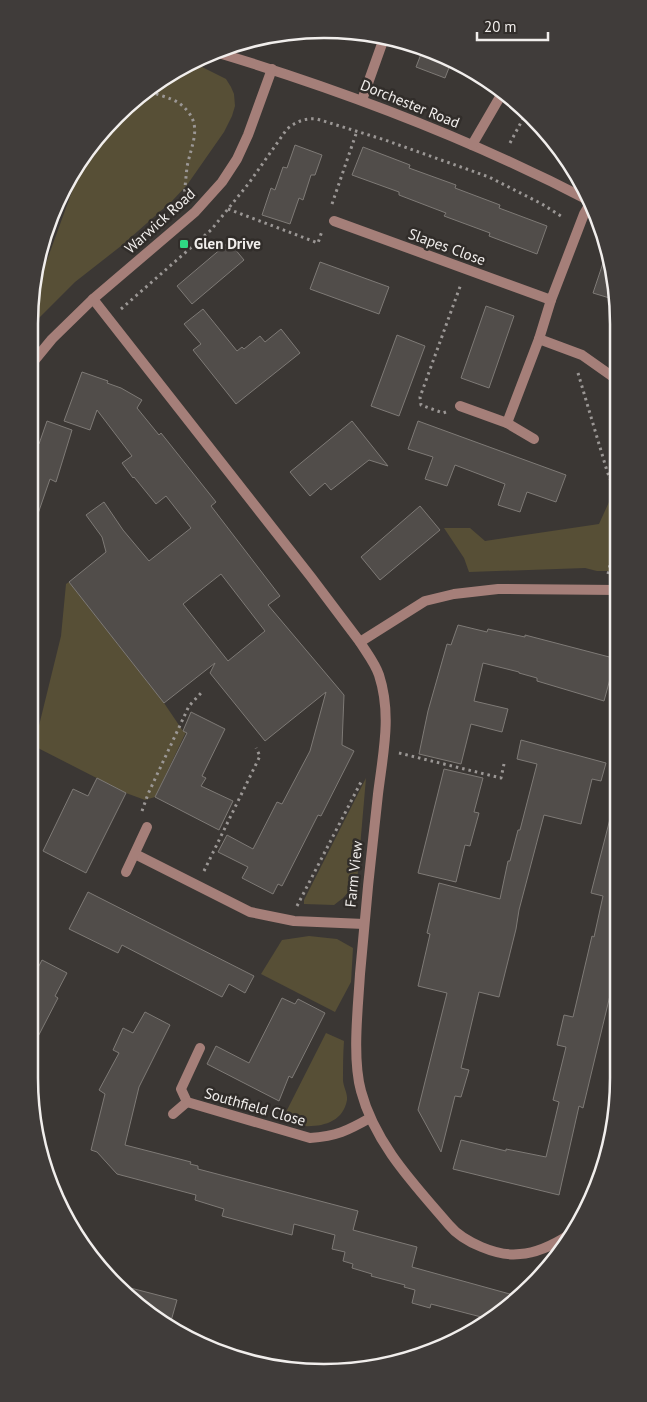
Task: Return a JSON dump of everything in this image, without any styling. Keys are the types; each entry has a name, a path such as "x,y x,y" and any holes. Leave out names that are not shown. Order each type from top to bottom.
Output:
{"street":[{"path":"362,100 382,44"},
{"name":"Dorchester Road","path":"226,55 362,100 472,145 544,177 579,195"},
{"name":"Warwick Road","path":"38,356 52,338 93,299 195,212 222,182 237,159 248,135 272,69"},
{"path":"472,145 499,98"},
{"path":"507,423 539,339 551,300 586,210"},
{"name":"Slapes Close","path":"334,221 551,300"},
{"path":"93,299 311,576 360,642 425,601 454,594 498,590 610,590"},
{"path":"539,339 582,355 610,374"},
{"path":"460,406 507,423 534,438"},
{"name":"Farm View","path":"360,642 379,673 387,722 364,924 358,1002 357,1057 360,1090 370,1118 384,1145 435,1209 462,1238 500,1252 519,1255 548,1246 559,1240"},
{"path":"126,872 147,827"},
{"path":"135,854 250,912 294,921 364,924"},
{"name":"Southfield Close","path":"200,1048 181,1089 187,1102 310,1138 327,1137 345,1132 370,1118"},
{"name":"Southfield Close","path":"173,1114 187,1102"}],"path":[{"path":"154,93 178,102 194,122 196,136 188,166 184,197 195,212"},
{"path":"109,319 211,230 288,130 295,123 307,118 317,119 357,131 490,177 542,204 579,227"},
{"path":"502,159 523,118"},
{"path":"330,209 357,131"},
{"path":"228,209 318,242 324,226"},
{"path":"460,406 443,413 421,405 420,398 467,270"},
{"path":"582,355 577,370 610,479"},
{"path":"610,562 608,570 610,578"},
{"path":"147,827 140,814 148,794 189,706 202,692"},
{"path":"197,885 260,756 256,748"},
{"path":"384,750 501,778 504,764"},
{"path":"294,921 297,904 364,777"}],"shaded area":[{"path":"200,66 226,79 234,94 235,106 232,116 224,132 187,185 172,201 121,246 75,282 38,319 42,274 76,179 97,149 121,121 149,97"},
{"path":"610,500 610,571 597,571 585,568 469,572 464,558 444,528 470,528 485,541 599,524"},
{"path":"69,582 164,703 183,731 186,732 155,797 145,800 126,793 38,748 38,730 61,636 66,584"},
{"path":"366,778 357,882 334,905 304,904 304,900"},
{"path":"309,936 337,939 353,948 351,982 335,1012 261,974 282,940"},
{"path":"326,1033 344,1041 343,1080 347,1100 344,1110 331,1122 322,1125 303,1126 285,1123 286,1112"}],"building":[{"path":"421,55 449,67 445,78 416,67"},
{"path":"295,145 322,155 315,175 311,175 303,200 299,198 290,224 262,215 271,188 275,190 283,167 287,168"},
{"path":"363,147 410,165 409,168 456,185 455,188 500,205 499,208 547,226 537,254 489,236 490,233 444,216 446,213 399,195 399,192 352,175"},
{"path":"229,242 244,260 192,304 177,286"},
{"path":"320,262 389,287 379,314 310,289"},
{"path":"603,263 608,298 593,293"},
{"path":"486,306 514,316 489,388 461,378"},
{"path":"203,309 237,351 242,347 244,349 260,336 265,342 281,329 300,353 236,404 193,350 201,344 184,324"},
{"path":"397,335 425,346 399,416 371,406"},
{"path":"82,372 108,381 107,383 121,388 142,400 137,408 159,435 161,433 216,502 211,506 280,596 268,605 344,695 342,745 354,751 321,816 318,815 282,886 278,884 273,894 242,878 248,867 218,852 227,835 253,849 277,802 282,804 310,751 326,692 265,741 210,673 215,663 164,703 69,582 106,552 102,537 86,515 104,502 123,530 149,561 191,528 166,496 156,504 133,478 122,463 132,456 97,410 90,430 64,421","holes":["221,574 265,631 228,661 183,604"]},
{"path":"47,421 72,430 56,482 50,479 38,514 38,444"},
{"path":"352,421 388,466 369,460 331,490 325,483 310,496 290,472"},
{"path":"418,421 566,475 556,502 527,492 520,512 498,505 505,484 455,465 447,486 425,479 433,457 408,449"},
{"path":"420,506 440,530 380,580 361,557"},
{"path":"458,625 487,632 488,629 525,637 525,635 610,657 610,679 604,701 537,681 537,678 519,672 483,663 474,701 508,709 502,732 471,724 461,764 419,754 428,711 447,644 451,645"},
{"path":"191,712 225,729 202,776 206,778 201,786 233,801 219,830 155,797 187,733 183,731"},
{"path":"521,740 606,763 601,781 592,779 581,824 544,815 499,997 479,992 461,1068 469,1070 461,1097 455,1096 441,1152 418,1110 447,993 418,986 430,934 427,933 439,883 500,899 508,861 510,861 518,830 520,830 537,764 517,759"},
{"path":"444,769 483,778 474,812 479,813 470,846 465,845 456,882 418,873"},
{"path":"97,778 126,793 86,873 43,851 73,789 88,796"},
{"path":"610,819 610,995 583,1108 579,1106 559,1195 453,1169 461,1140 506,1151 506,1149 546,1157 559,1102 553,1100 566,1047 557,1045 564,1015 573,1017 603,896 591,893"},
{"path":"88,892 254,976 245,993 229,984 222,997 122,945 118,953 69,929"},
{"path":"42,960 67,973 55,996 58,998 38,1037 38,968"},
{"path":"282,998 295,1004 298,999 325,1013 292,1078 289,1076 279,1101 207,1064 216,1046 249,1063"},
{"path":"145,1012 170,1025 139,1087 125,1145 191,1162 190,1164 198,1166 198,1169 358,1211 353,1230 417,1247 412,1267 511,1294 481,1317 431,1304 430,1308 412,1303 415,1290 404,1287 405,1285 371,1276 372,1274 352,1268 353,1264 343,1261 345,1252 332,1249 335,1235 294,1224 292,1235 222,1216 224,1209 195,1200 196,1195 117,1174 97,1152 91,1150 105,1094 99,1090 119,1053 113,1050 123,1028 133,1033"},
{"path":"128,1287 177,1300 171,1320"}],"place":[{"name":"Glen Drive","path":"184,244"}]}
